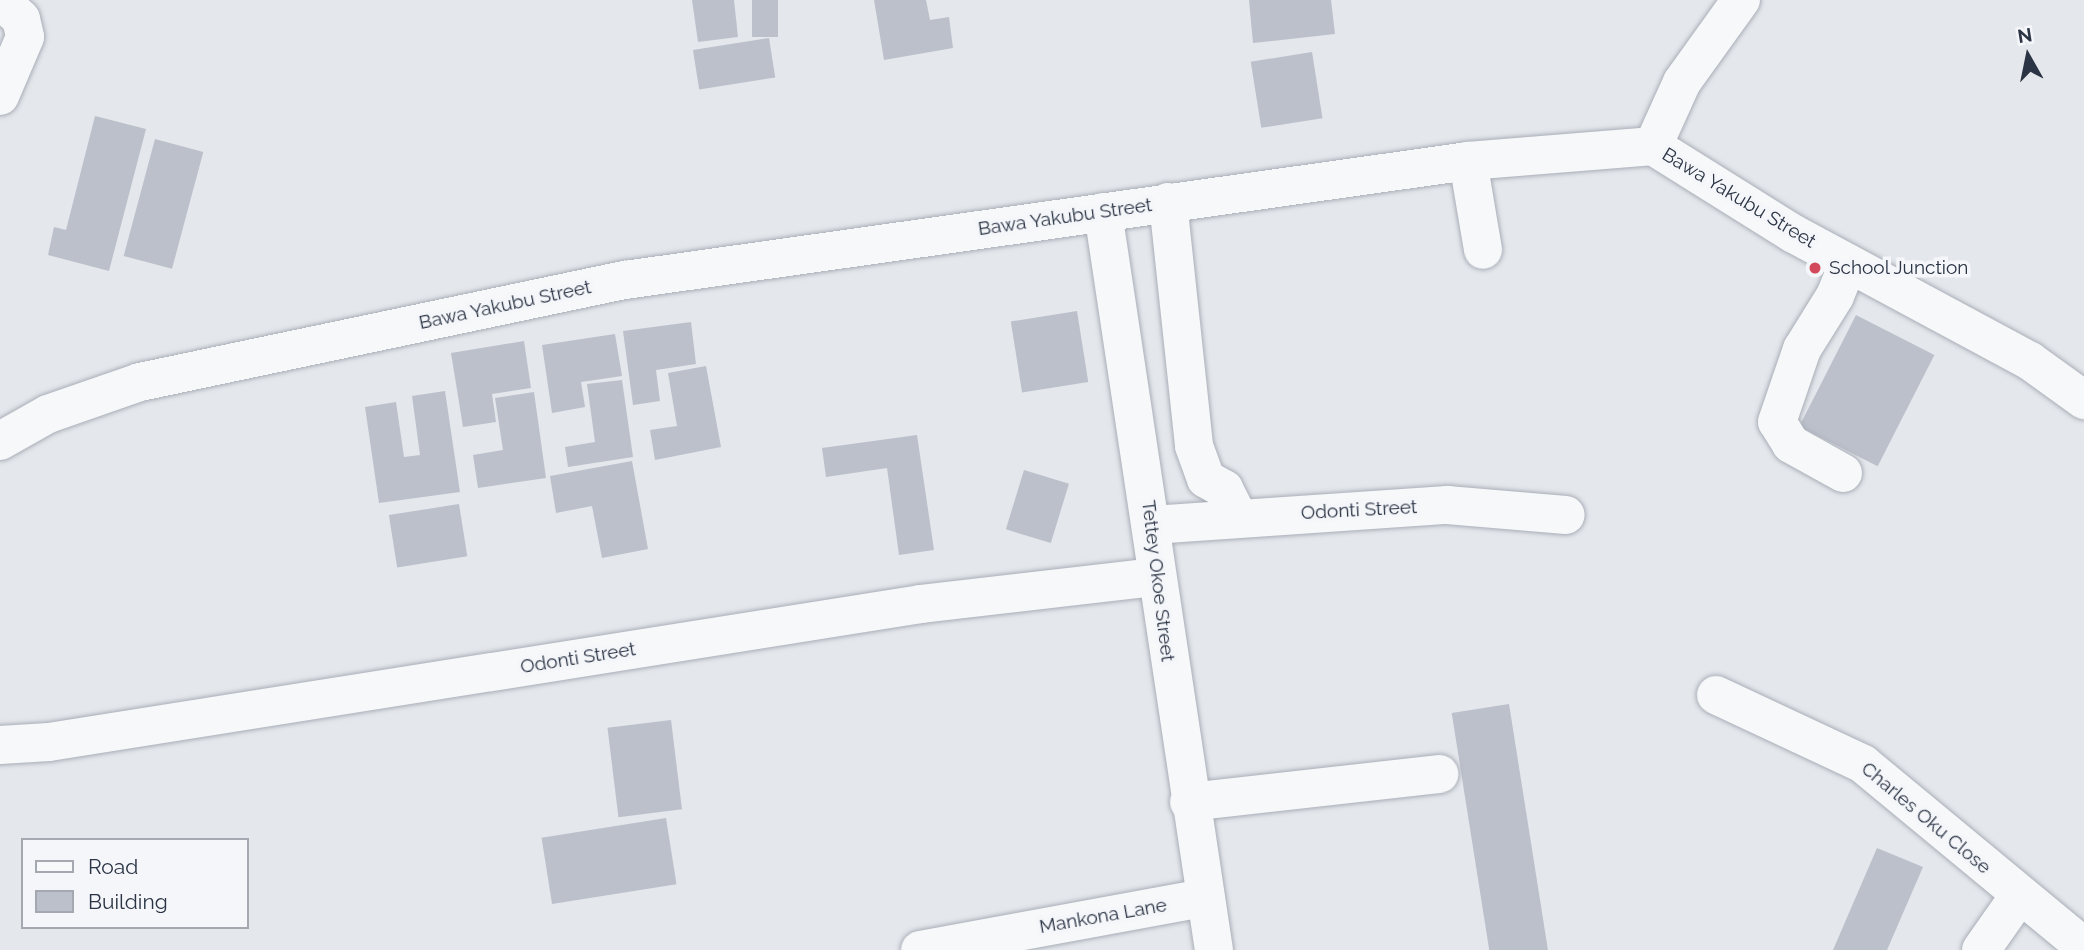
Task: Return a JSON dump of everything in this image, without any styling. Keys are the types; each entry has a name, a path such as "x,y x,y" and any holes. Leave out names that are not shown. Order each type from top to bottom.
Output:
{"street":[{"path":"0,0 22,19 25,37 0,96"},
{"path":"1653,146 1682,82 1741,0"},
{"name":"Bawa Yakubu Street","path":"2,435 91,396 140,382 612,282 1468,161 1653,146 1848,263 2030,360 2084,400"},
{"path":"1468,161 1483,250"},
{"path":"1168,202 1194,446 1206,479 1224,489 1239,518"},
{"name":"Tettey Okoe Street","path":"1104,212 1152,525 1156,577 1189,802 1214,950"},
{"path":"1843,473 1791,444 1777,422 1802,349 1835,296 1848,263"},
{"name":"Odonti Street","path":"1152,525 1447,505 1566,515"},
{"name":"Odonti Street","path":"0,745 63,740 920,604 1156,577"},
{"name":"Charles Oku Close","path":"1716,695 1863,764 2019,896 2084,947"},
{"path":"1189,802 1439,774"},
{"path":"1980,950 2019,896"},
{"name":"Mankona Lane","path":"920,950 1204,898"}],"building":[{"path":"692,0 734,0 738,37 698,42"},
{"path":"752,0 778,0 778,37 752,37"},
{"path":"874,0 926,0 930,20 949,17 953,48 884,60"},
{"path":"1249,0 1331,0 1335,34 1253,43"},
{"path":"769,38 775,78 699,90 693,50"},
{"path":"1312,52 1322,118 1261,128 1251,62"},
{"path":"95,116 146,129 109,271 48,255 54,227 66,230"},
{"path":"155,139 203,152 172,269 124,256"},
{"path":"1077,311 1088,382 1022,393 1011,321"},
{"path":"1856,315 1934,355 1878,466 1799,426"},
{"path":"691,322 696,364 656,370 660,401 633,405 623,331"},
{"path":"615,334 622,376 581,382 585,407 552,413 542,345"},
{"path":"524,341 531,388 492,394 496,422 463,427 451,353"},
{"path":"706,366 721,447 655,460 650,430 677,426 668,373"},
{"path":"622,380 633,457 568,467 565,447 595,442 587,384"},
{"path":"445,391 460,492 379,503 365,407 396,402 404,457 420,455 412,396"},
{"path":"534,392 546,478 478,488 473,455 503,450 495,398"},
{"path":"917,435 934,550 899,555 887,468 826,477 822,448"},
{"path":"632,461 648,549 602,558 592,506 556,513 550,476"},
{"path":"1024,470 1069,484 1051,543 1006,529"},
{"path":"459,504 467,556 397,567 389,515"},
{"path":"1509,704 1548,950 1489,950 1452,713"},
{"path":"671,720 682,809 618,817 607,728"},
{"path":"666,818 676,884 552,904 542,838"},
{"path":"1877,848 1923,867 1887,950 1833,950"}],"place":[{"name":"School Junction","path":"1815,268"}]}
